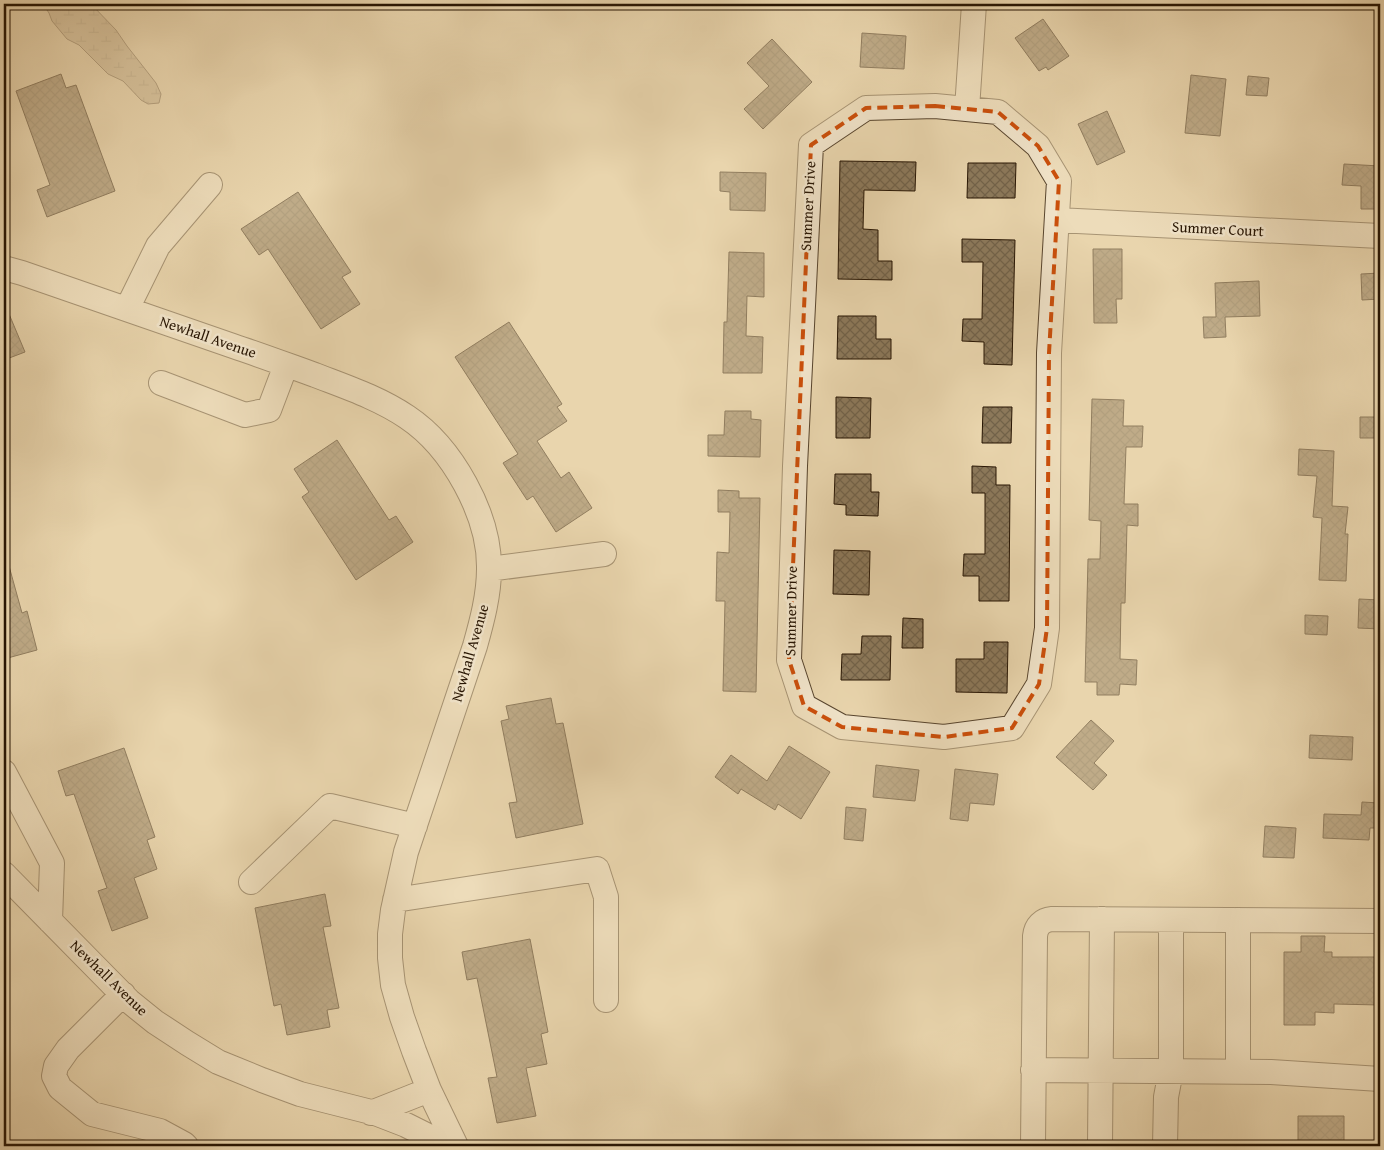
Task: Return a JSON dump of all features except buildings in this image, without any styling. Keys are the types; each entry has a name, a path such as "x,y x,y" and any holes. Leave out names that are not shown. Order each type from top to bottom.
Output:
{"street":[{"path":"967,109 974,4"},
{"name":"Summer Drive","path":"935,106 998,112 1038,146 1059,181 1056,220 1050,353 1047,628 1040,684 1012,728 944,737 842,727 804,706 789,660 795,466 811,145 866,108 935,106"},
{"path":"127,309 158,246 210,186"},
{"name":"Summer Court","path":"1056,220 1380,236"},
{"name":"Newhall Avenue","path":"4,268 286,365 349,388 380,402 408,418 430,436 450,458 468,489 487,545 489,568 483,616 475,646 406,852 395,900 390,934 393,985 414,1051 429,1090 456,1146"},
{"path":"161,383 245,415 269,410 286,365"},
{"path":"489,568 604,554"},
{"path":"4,772 52,863 50,921"},
{"path":"251,882 330,806 415,826"},
{"path":"395,900 597,869 606,897 606,1000"},
{"name":"Newhall Avenue","path":"4,874 123,994 155,1022 218,1062 300,1094 371,1112 456,1146"},
{"path":"1033,1146 1035,936 1040,924 1048,920 1380,921"},
{"path":"1100,1146 1102,920"},
{"path":"1165,1146 1166,1097 1171,1071 1171,920"},
{"path":"1238,920 1238,1071"},
{"path":"123,994 68,1049 56,1066 54,1076 60,1088 92,1114 160,1131 186,1146"},
{"path":"1033,1070 1280,1072 1380,1079"},
{"path":"371,1112 429,1090"}],"highlighted area":[{"path":"935,106 998,112 1038,146 1059,181 1049,353 1047,628 1039,684 1012,728 944,737 842,727 804,706 789,660 811,145 866,108"}],"green space":[{"path":"43,4 91,4 116,30 156,83 161,94 159,103 148,104 141,100 123,81 108,74 79,45 67,39 52,21"}]}
